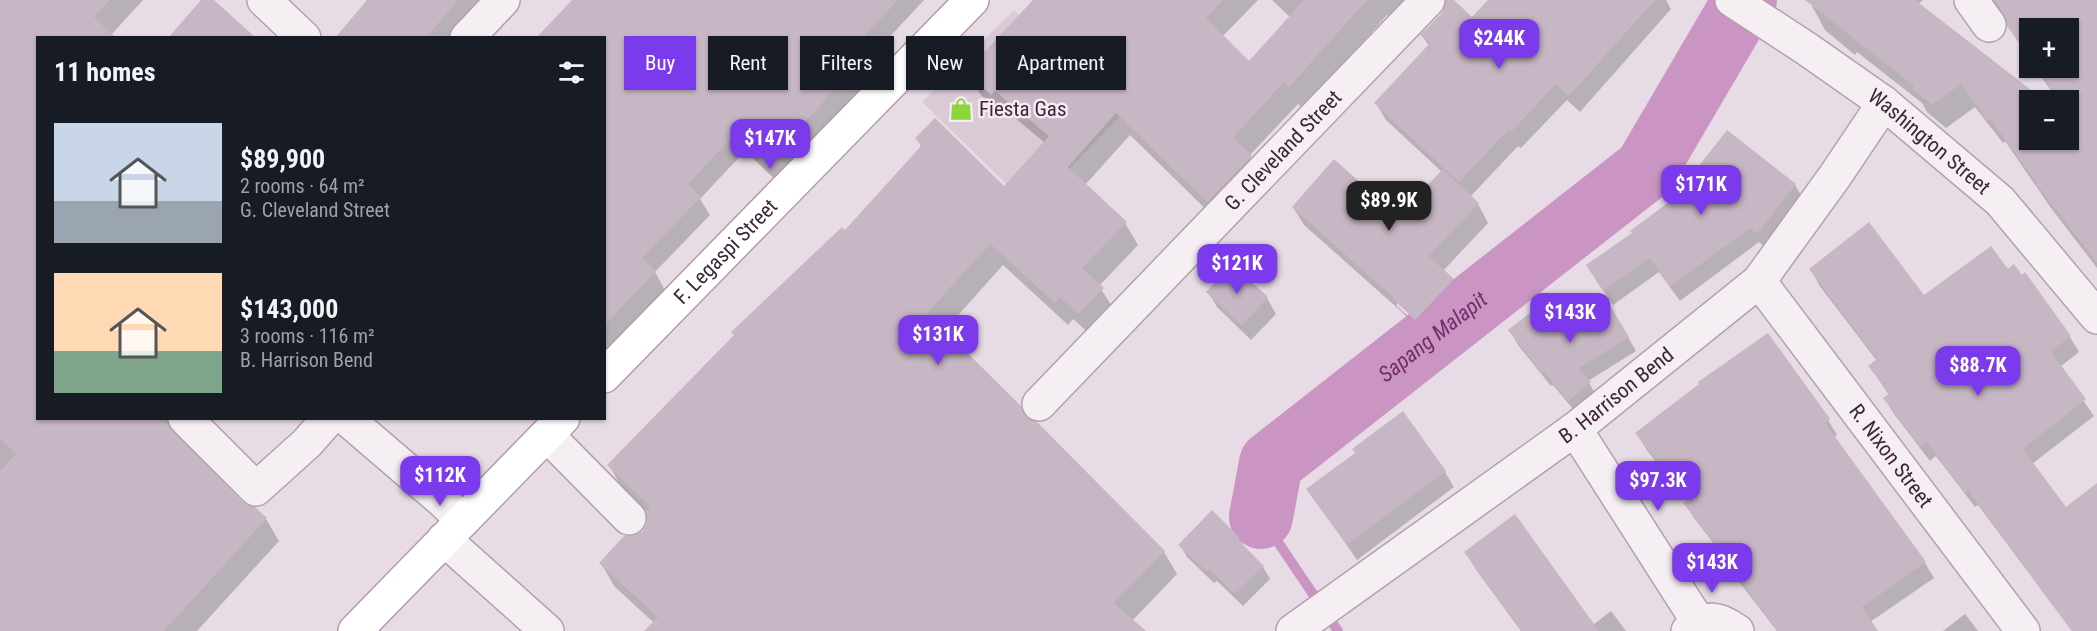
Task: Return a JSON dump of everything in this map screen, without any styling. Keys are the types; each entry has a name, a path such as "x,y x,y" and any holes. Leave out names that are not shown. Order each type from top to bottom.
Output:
{"main road":[{"name":"F. Legaspi Street","path":"606,374 972,0"},
{"path":"355,631 555,427"}],"street":[{"path":"264,0 302,36"},
{"path":"469,36 503,0"},
{"name":"G. Cleveland Street","path":"1039,404 1428,0"},
{"name":"Washington Street","path":"1745,9 1884,103 2001,201 2097,317"},
{"name":"B. Harrison Bend","path":"1293,631 1575,429 1759,281 1884,103"},
{"name":"R. Nixon Street","path":"1759,281 2023,631"},
{"path":"187,420 256,489 307,443 327,420"},
{"path":"348,420 444,502 453,530 548,631"},
{"path":"555,427 629,518"},
{"path":"1575,429 1693,627 1712,620 1726,622 1737,631"}],"shaded area":[{"path":"1014,10 1041,36 996,36 996,90 1097,90 1122,114 1031,208 922,102 934,90 984,90 984,40"}],"building":[{"path":"0,0 110,0 94,17 114,36 36,36 36,420 163,420 243,502 255,507 267,518 164,631 0,631 0,471 16,454 0,439"},
{"path":"201,0 214,0 254,36 170,36"},
{"path":"367,0 458,0 428,36 337,36"},
{"path":"572,0 898,0 864,36 800,36 800,90 834,90 806,121 809,125 769,168 734,135 688,184 701,197 642,258 656,271 606,324 606,36 538,36"},
{"path":"1033,0 1223,0 1206,18 1249,61 1304,0 1367,0 1289,87 1284,82 1233,138 1252,156 1207,202 1116,113 1068,167 1127,222 1082,268 1104,288 1078,314 1060,297 1055,303 990,244 927,313 1021,406 1026,417 1037,422 1165,551 1114,603 1146,631 644,631 658,617 599,563 624,536 633,536 643,531 647,522 646,511 650,507 607,465 734,335 731,332 842,227 845,230 922,145 915,138 935,118 1004,186 1049,136 995,91 991,95 984,89 984,53 996,40 996,90 1126,90 1126,36 1000,36"},
{"path":"1446,0 1454,0 1472,17 1488,0 1655,0 1569,96 1556,84 1459,182 1374,103 1430,43 1420,35 1442,13"},
{"path":"1805,0 1915,0 2031,90 2019,90 2019,150 2079,150 2079,90 2052,90 2044,78 2079,78 2079,18 2019,18 2019,43 2007,26 2004,15 1994,0 2097,0 2097,263 2036,184 1990,119 1988,121 1961,84 1932,105 1912,89 1914,86"},
{"path":"1727,130 1796,184 1757,234 1750,228 1670,287 1650,258 1603,291 1586,265 1632,233 1630,231 1673,199"},
{"path":"1334,159 1398,216 1443,169 1479,203 1429,256 1454,279 1415,320 1395,299 1292,207"},
{"path":"1869,222 1924,295 1991,246 2008,269 2014,264 2022,275 2025,272 2071,336 2051,352 2086,399 2023,449 2066,507 2097,483 2097,631 2072,631 1968,490 1965,493 1927,442 1920,447 1883,398 1890,393 1868,366 1877,359 1809,269"},
{"path":"1232,264 1268,297 1242,326 1206,292"},
{"path":"1605,297 1629,337 1579,368 1591,382 1568,401 1508,330 1535,309 1551,329"},
{"path":"1768,333 1830,419 1825,423 1926,562 1862,607 1878,631 1778,631 1719,554 1722,552 1683,503 1687,500 1635,433 1699,384 1698,382"},
{"path":"1403,411 1446,471 1347,545 1306,489 1355,453 1352,449"},
{"path":"1212,510 1264,566 1235,594 1209,569 1207,572 1178,545"},
{"path":"1515,514 1599,631 1522,631 1464,552"}],"waterway":[{"name":"Sapang Malapit","path":"1261,517 1271,463 1646,169 1745,0"},
{"name":"Sapang Malapit","path":"1261,517 1338,631"}],"place":[{"name":"Fiesta Gas","path":"961,109"}]}
